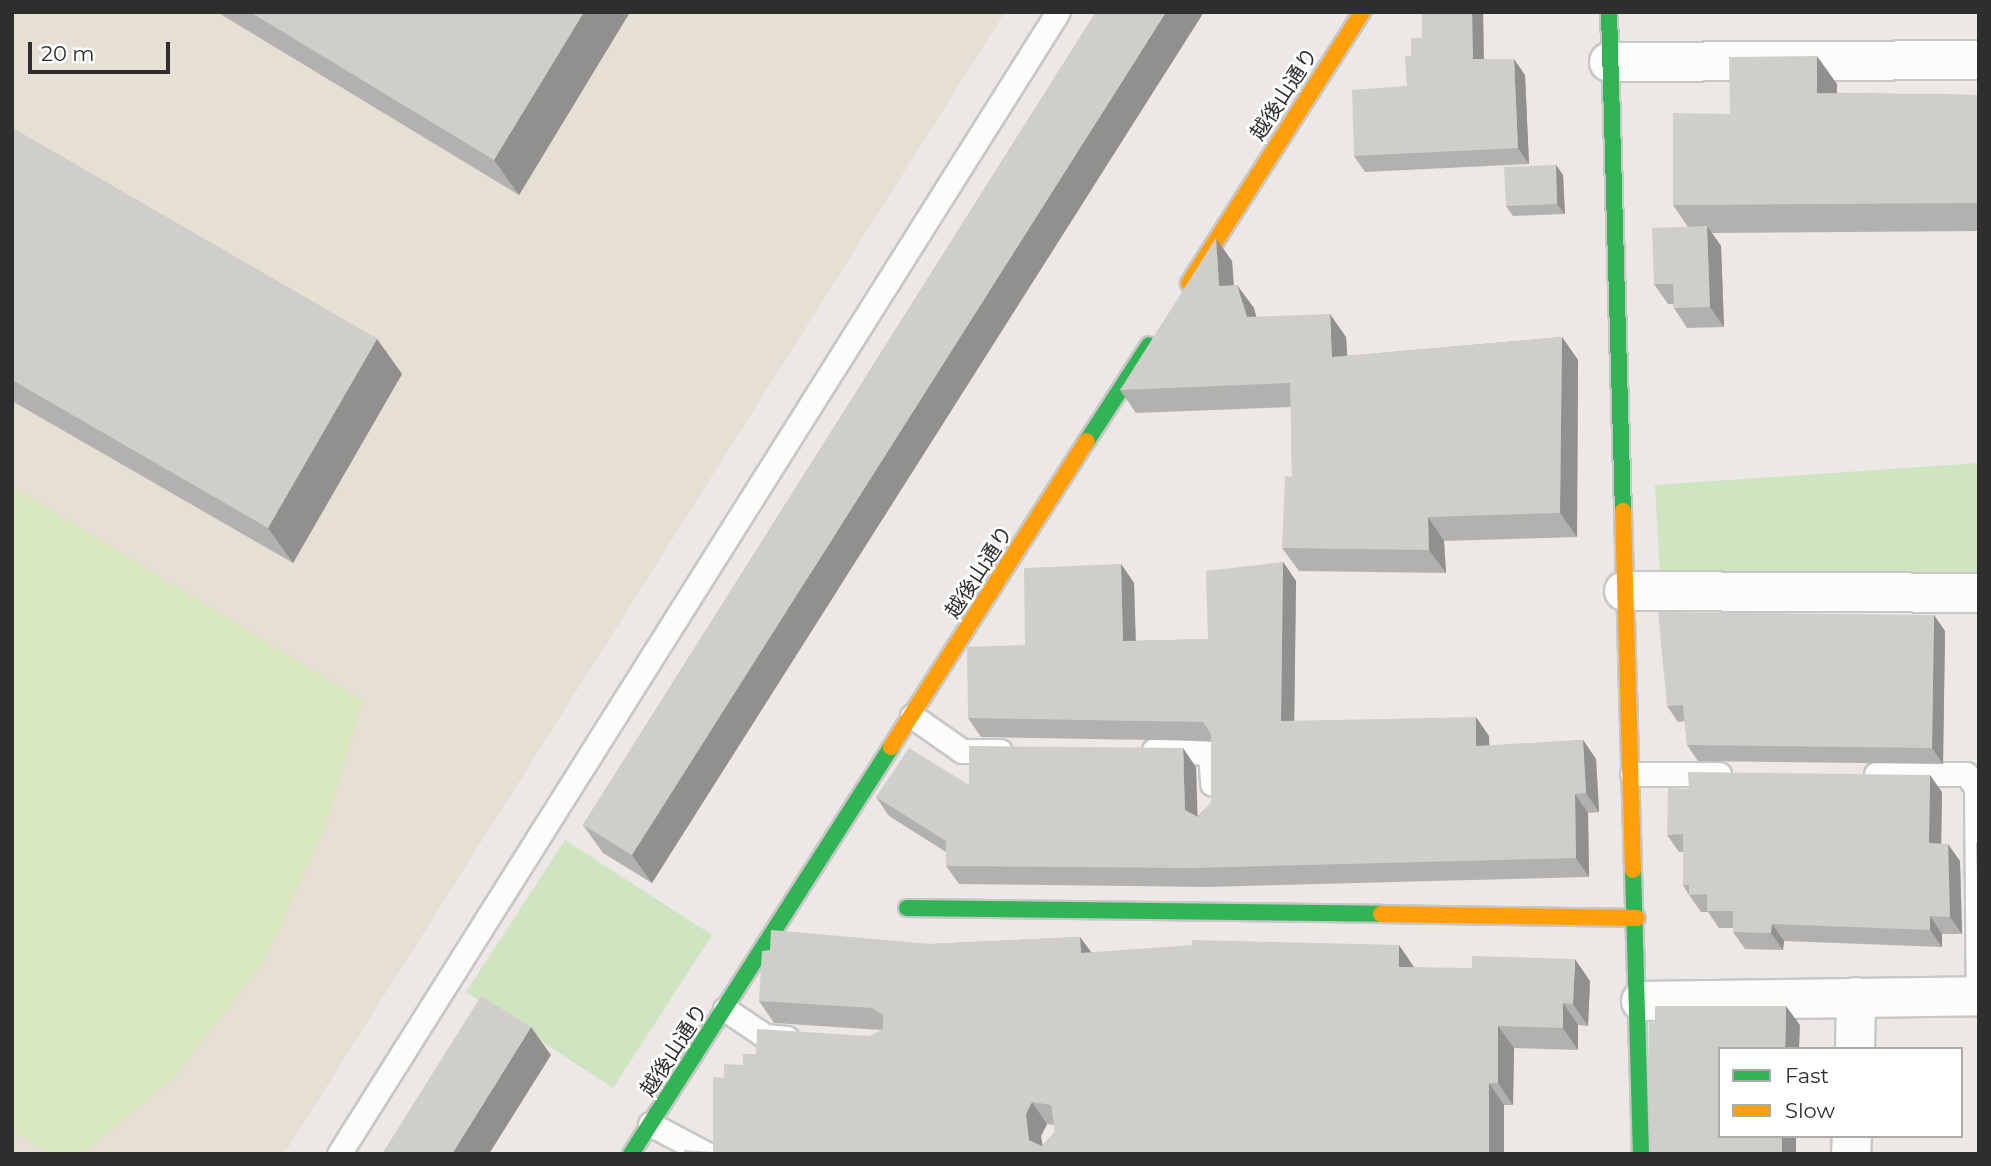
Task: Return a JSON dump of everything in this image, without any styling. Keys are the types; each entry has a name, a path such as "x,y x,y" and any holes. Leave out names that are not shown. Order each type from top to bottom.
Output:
{"street":[{"name":"越後山通り","path":"1182,294 1362,12"},
{"path":"1608,12 1624,591 1641,1001 1641,1154"},
{"path":"1609,62 1979,60"},
{"name":"越後山通り","path":"631,1154 1159,329"},
{"path":"1624,591 1979,593"},
{"path":"907,908 1637,918"},
{"path":"1641,1001 1979,996"},
{"path":"1855,1047 1856,997"}],"lane":[{"path":"339,1154 1058,12"},
{"path":"912,716 962,751 1028,751"},
{"path":"1135,750 1210,753 1211,810"},
{"path":"1632,774 1743,774"},
{"path":"1854,774 1972,778 1979,996"},
{"path":"725,1009 765,1037 806,1039"},
{"path":"650,1124 707,1154"}],"shaded area":[{"path":"12,12 1005,12 284,1154 12,1154"}],"green space":[{"path":"1979,463 1979,578 1660,576 1655,485"},
{"path":"12,486 363,701 326,825 265,960 175,1077 82,1154 50,1154 12,1131"},
{"path":"565,840 712,935 613,1088 466,992"}],"building":[{"path":"250,12 584,12 494,160"},
{"path":"1096,12 1166,12 632,855 583,825"},
{"path":"1422,12 1472,12 1473,59 1514,59 1518,148 1354,156 1352,90 1407,86 1405,56 1411,56 1411,38 1422,38"},
{"path":"1817,56 1817,93 1979,95 1979,203 1673,205 1673,113 1730,114 1729,57"},
{"path":"12,128 377,339 268,528 12,380"},
{"path":"1556,165 1557,204 1506,206 1504,167"},
{"path":"1707,226 1710,307 1674,308 1673,284 1654,284 1652,228"},
{"path":"1216,238 1219,286 1237,285 1247,317 1330,314 1332,357 1562,337 1560,513 1428,517 1429,550 1282,548 1285,476 1292,477 1290,383 1120,390"},
{"path":"1283,562 1281,721 1476,717 1476,746 1583,740 1586,793 1575,794 1576,858 1192,868 946,866 946,841 876,797 909,748 969,785 969,746 1183,748 1185,810 1198,817 1211,803 1211,734 1203,722 968,718 967,647 1025,645 1024,568 1121,564 1123,641 1208,639 1206,571"},
{"path":"1658,612 1934,615 1932,748 1687,745 1683,705 1667,706"},
{"path":"1688,772 1930,775 1929,843 1948,844 1950,917 1930,916 1930,930 1772,924 1771,933 1733,932 1733,911 1707,911 1707,894 1689,895 1689,885 1683,885 1683,834 1667,835 1668,788 1689,789"},
{"path":"1976,843 1979,843 1979,916 1978,916"},
{"path":"771,930 931,944 1080,937 1081,953 1192,945 1192,940 1399,945 1399,967 1472,968 1472,956 1575,959 1573,1004 1563,1003 1563,1028 1498,1026 1498,1083 1489,1083 1489,1154 684,1154 684,1150 713,1152 713,1077 724,1078 724,1064 743,1065 743,1054 756,1054 757,1029 870,1036 883,1029 883,1015 872,1008 759,1001 762,951 770,950","holes":["1032,1102 1051,1105 1055,1132 1042,1146 1029,1140 1026,1114"]},
{"path":"481,996 531,1027 452,1154 382,1154"},
{"path":"1655,1006 1786,1006 1785,1047 1718,1047 1718,1138 1782,1138 1782,1154 1651,1154 1649,1022 1655,1023"}],"traffic: fast":[{"path":"1609,12 1623,511"},
{"path":"1087,441 1149,345"},
{"path":"631,1154 891,747"},
{"path":"1633,870 1641,1154"},
{"path":"907,908 1381,914"}],"traffic: slow":[{"path":"1189,283 1362,12"},
{"path":"891,747 1087,441"},
{"path":"1623,511 1633,870"},
{"path":"1381,914 1637,918"}]}
